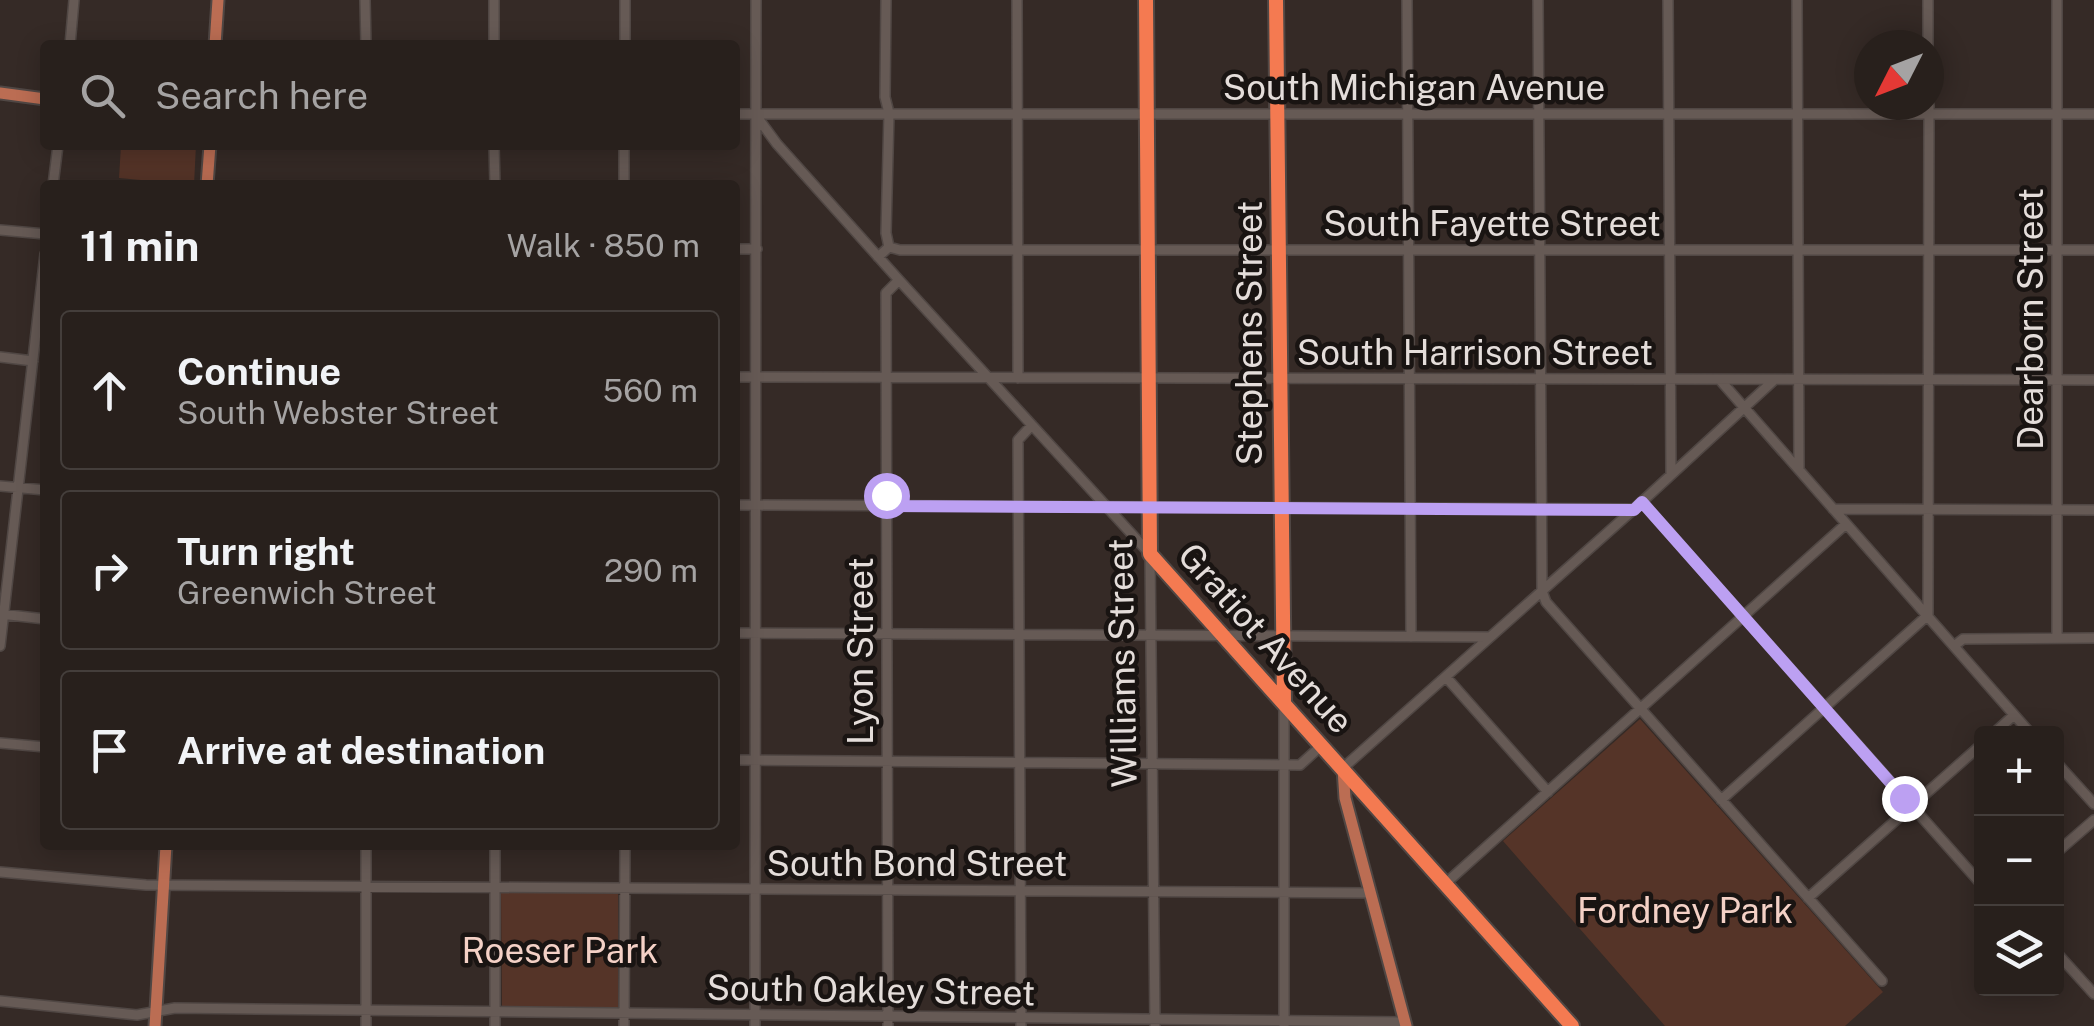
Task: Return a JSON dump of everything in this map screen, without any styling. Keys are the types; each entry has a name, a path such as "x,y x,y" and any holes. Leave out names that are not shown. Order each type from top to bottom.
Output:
{"highway":[{"name":"Williams Street","path":"1146,0 1150,554"},
{"name":"Stephens Street","path":"1276,0 1284,704"},
{"name":"Gratiot Avenue","path":"1150,554 1572,1026"}],"main road":[{"path":"215,40 218,0"},
{"path":"0,93 40,98"},
{"path":"208,180 210,150"},
{"path":"1343,768 1345,798 1406,1024"},
{"path":"156,1019 166,850"}],"street":[{"path":"70,40 74,0"},
{"path":"365,0 366,40"},
{"path":"494,0 494,40"},
{"path":"624,0 624,40"},
{"path":"755,1021 756,0"},
{"path":"878,257 890,247 886,233 886,0"},
{"path":"1017,0 1018,378"},
{"path":"1407,0 1412,637"},
{"path":"1538,0 1542,591 1546,602 1882,981"},
{"path":"1668,0 1671,474"},
{"path":"1797,0 1799,470"},
{"path":"1928,0 1928,30"},
{"name":"Dearborn Street","path":"2057,0 2058,638"},
{"name":"South Michigan Avenue","path":"1944,110 2094,114"},
{"name":"South Michigan Avenue","path":"740,114 1854,112"},
{"name":"Gratiot Avenue","path":"755,114 878,257 1150,554"},
{"path":"1721,800 1928,615 1929,120"},
{"path":"54,180 58,150"},
{"path":"494,150 495,180"},
{"path":"624,150 624,180"},
{"path":"0,230 40,234"},
{"name":"South Fayette Street","path":"890,247 2094,250"},
{"path":"740,249 757,249"},
{"name":"Lyon Street","path":"888,1022 886,293 899,280"},
{"path":"0,646 40,299"},
{"path":"0,357 33,361"},
{"name":"South Harrison Street","path":"740,377 2094,380"},
{"path":"1720,380 2024,726"},
{"path":"1343,768 1773,381"},
{"path":"1021,1023 1018,440 1032,425"},
{"path":"0,486 40,490"},
{"path":"740,506 1638,506 1743,616 1974,876"},
{"path":"1833,509 2094,510"},
{"path":"1446,883 1846,524"},
{"name":"Williams Street","path":"1150,554 1156,1023"},
{"path":"2,614 40,618"},
{"path":"740,633 1489,636"},
{"path":"1954,646 1962,639 2094,638"},
{"path":"1446,676 1548,792"},
{"name":"Stephens Street","path":"1284,704 1284,1024"},
{"path":"2002,726 2014,715"},
{"path":"0,743 40,747"},
{"path":"740,760 1300,765 1322,745"},
{"path":"1808,898 1974,751"},
{"path":"2064,771 2094,804"},
{"path":"2064,847 2094,820"},
{"path":"366,850 366,1026"},
{"path":"496,850 496,1026"},
{"path":"624,850 624,1021"},
{"name":"South Bond Street","path":"0,872 164,884 1370,893"},
{"path":"2064,961 2094,994"},
{"name":"South Oakley Street","path":"0,1000 156,1019 174,1008 495,1013 624,1021 1406,1024"}],"green space":[{"path":"121,150 196,150 194,180 119,178"},
{"name":"Fordney Park","path":"1640,719 1883,992 1845,1026 1665,1026 1503,841"},
{"name":"Roeser Park","path":"501,892 618,892 618,1009 502,1008"}],"route":[{"path":"886,495 886,506 1634,510 1642,502 1904,798"}]}
